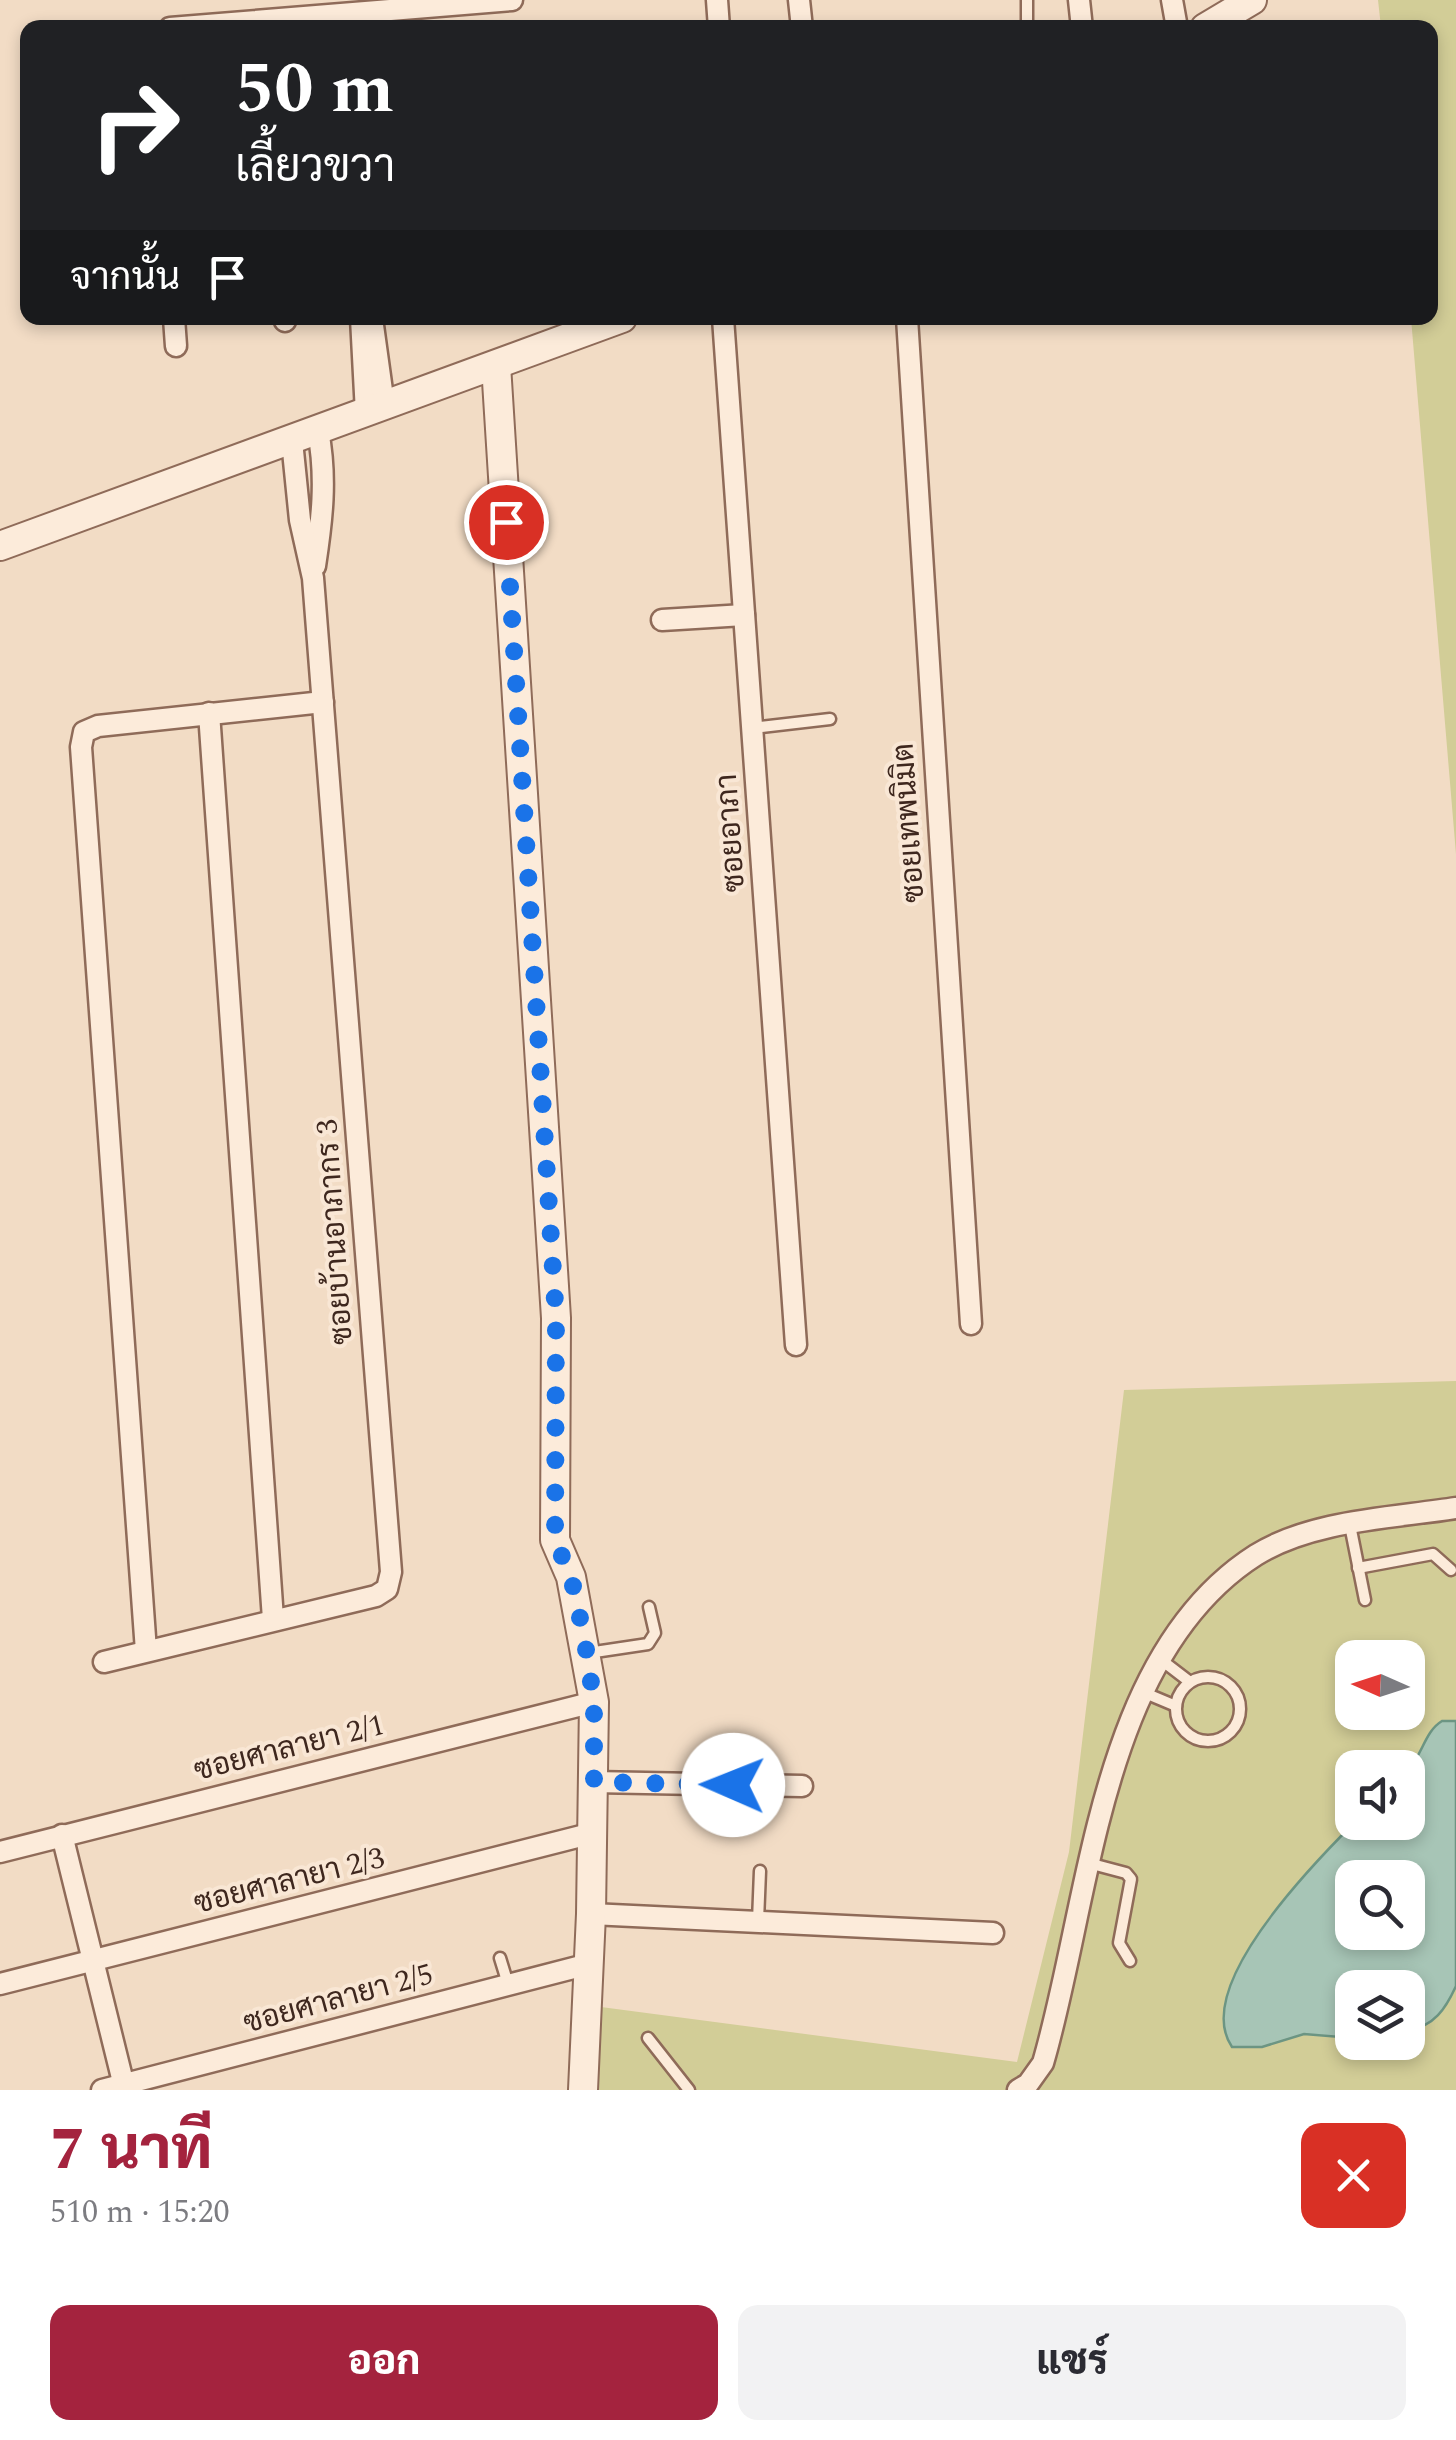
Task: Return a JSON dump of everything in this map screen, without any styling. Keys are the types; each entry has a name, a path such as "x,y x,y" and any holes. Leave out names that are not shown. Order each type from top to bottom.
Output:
{"street":[{"path":"269,20 512,0"},
{"path":"1218,20 1252,0"},
{"path":"174,325 176,346"},
{"path":"362,325 375,410"},
{"path":"372,325 375,410"},
{"path":"0,546 603,325"},
{"name":"ซอยอาภา","path":"723,325 796,1345"},
{"name":"ซอยเทพนิมิต","path":"907,325 970,1324"},
{"path":"496,364 556,1318 555,1540 571,1577 594,1702 592,1914 583,2090"},
{"name":"ซอยบ้านอาภากร 3","path":"305,436 325,465 313,578"},
{"name":"ซอยบ้านอาภากร 3","path":"104,1662 376,1596 387,1589 390,1572 313,578 300,520 305,436"},
{"path":"662,620 744,615"},
{"path":"146,1652 81,748 84,732 98,726 323,702"},
{"path":"209,713 273,1619"},
{"path":"1018,2090 1028,2084 1043,2063 1130,1712 1159,1658 1209,1595 1256,1555 1289,1540 1456,1508"},
{"name":"ซอยศาลายา 2/1","path":"0,1852 594,1702"},
{"path":"594,1782 802,1786"},
{"name":"ซอยศาลายา 2/3","path":"0,1984 593,1833"},
{"path":"62,1836 124,2087"},
{"path":"592,1914 993,1934"},
{"name":"ซอยศาลายา 2/5","path":"102,2090 590,1964"}],"lane":[{"path":"752,728 830,718"},
{"path":"1350,1526 1365,1600"},
{"path":"1358,1568 1433,1554 1450,1570"},
{"path":"586,1653 648,1644 655,1633 649,1607"},
{"path":"1159,1658 1190,1682"},
{"path":"1204,1676 1231,1685 1241,1712 1237,1726 1226,1736 1198,1740 1178,1720 1176,1706 1190,1682 1204,1676"},
{"path":"1140,1691 1176,1706"},
{"path":"1092,1864 1126,1873 1131,1879 1120,1943 1130,1962"},
{"path":"758,1922 760,1871"},
{"path":"500,1958 508,1985"},
{"path":"648,2038 689,2090"}],"shaded area":[{"path":"1378,0 1456,0 1456,854 1412,325 1438,325 1438,20 1380,20"},
{"path":"1456,1381 1456,2090 598,2090 601,2007 1017,2062 1069,1852 1124,1390"},
{"path":"1442,1721 1456,1721 1456,1986 1448,2002 1425,2025 1425,1970 1335,1970 1335,2037 1304,2034 1262,2047 1232,2047 1224,2022 1228,1992 1263,1927 1313,1866 1338,1840 1425,1840 1425,1750 1420,1750"}],"route":[{"path":"506,522 556,1318 555,1540 571,1577 584,1636 594,1702 594,1782 733,1785"}]}
